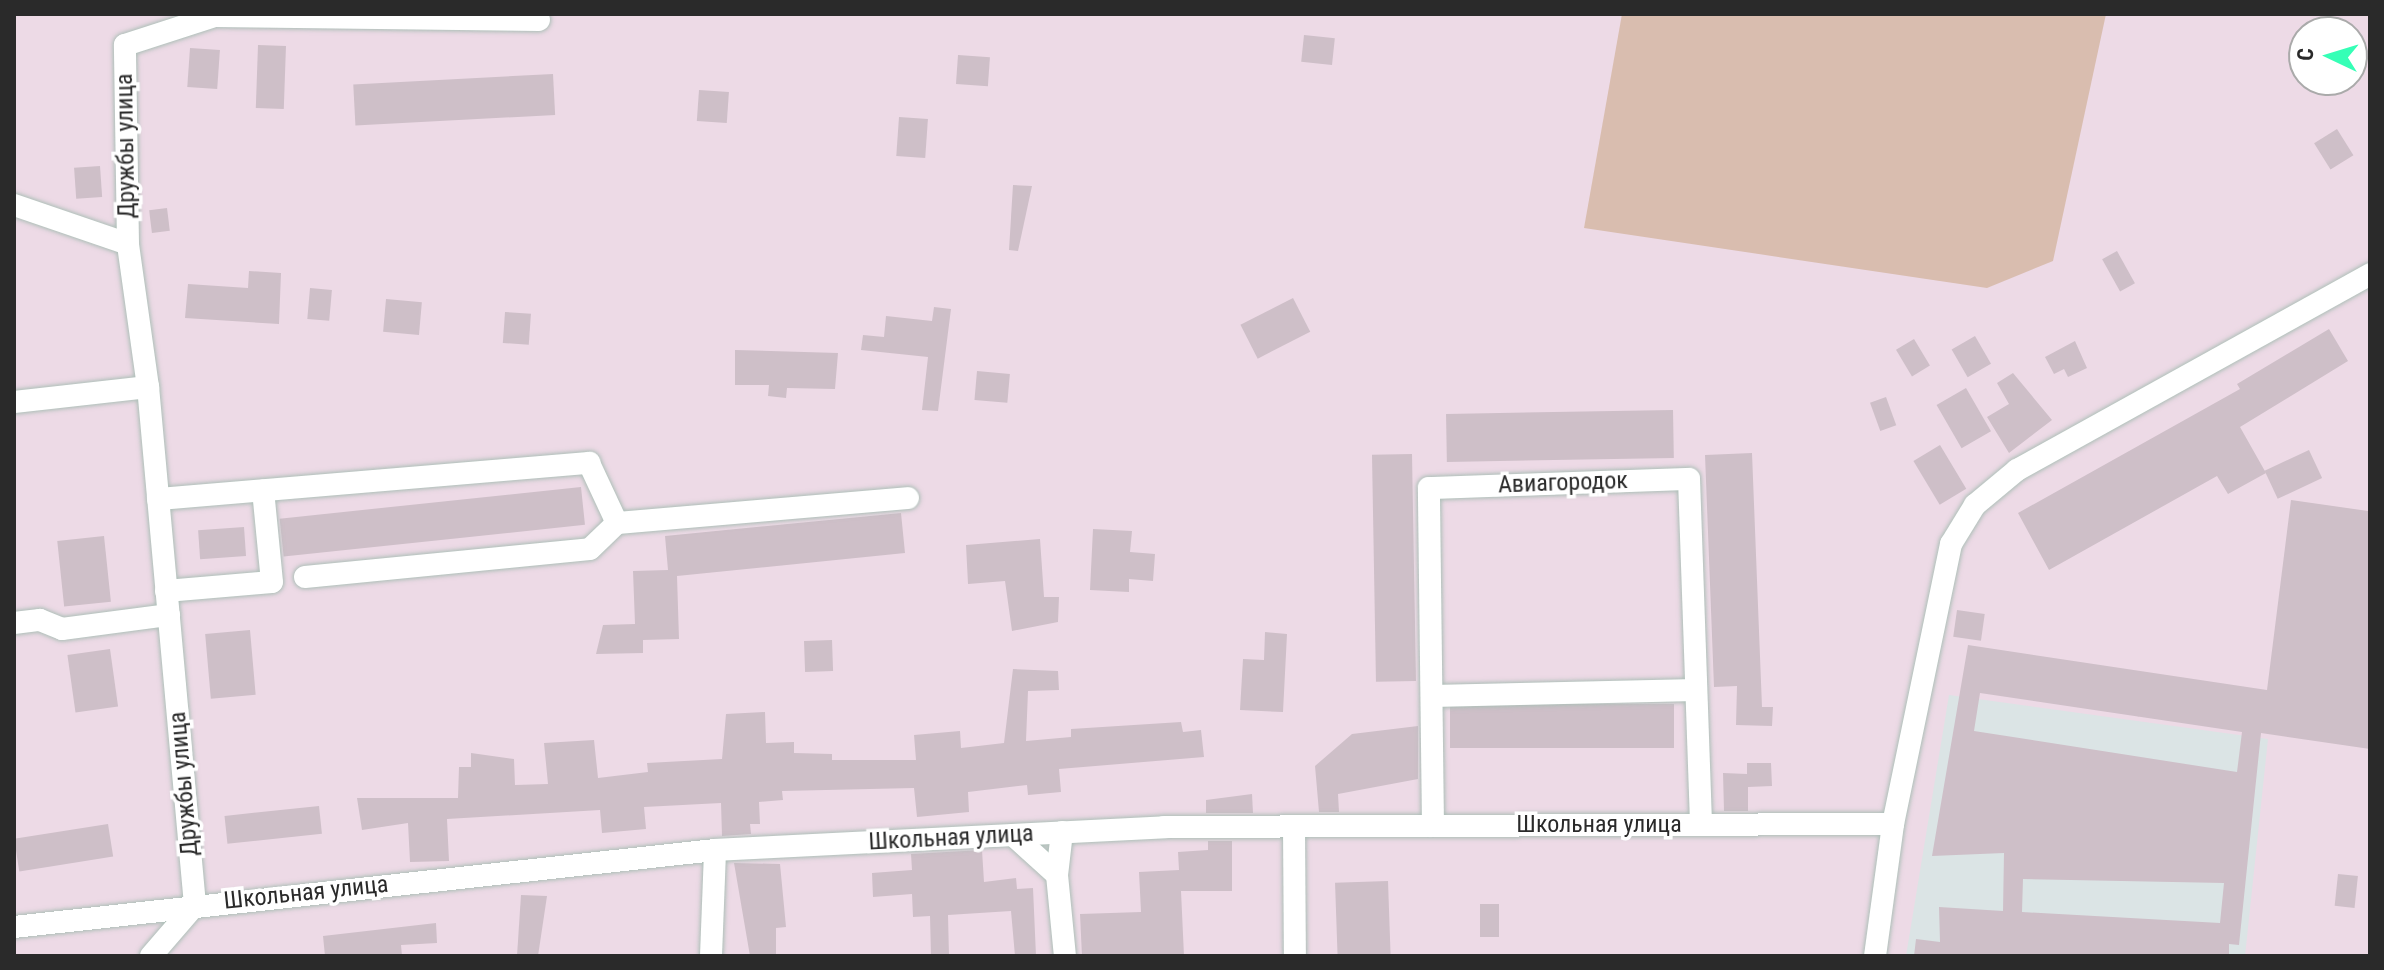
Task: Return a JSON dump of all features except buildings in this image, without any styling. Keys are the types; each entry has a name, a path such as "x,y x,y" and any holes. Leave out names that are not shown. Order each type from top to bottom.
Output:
{"street":[{"name":"Дружбы улица","path":"195,905 148,387 128,244 125,45 215,16 539,20"},
{"path":"14,205 128,244"},
{"path":"1875,956 1893,824 1951,544 1975,505 2017,470 2370,274"},
{"path":"14,402 148,387"},
{"path":"158,499 589,463 617,523"},
{"name":"Авиагородок","path":"1433,826 1429,488 1689,479 1701,825"},
{"path":"166,591 272,582 263,490"},
{"path":"305,577 590,549 617,523 908,498"},
{"path":"14,623 40,620 62,629 169,615"},
{"path":"1432,696 1696,690"},
{"name":"Школьная улица","path":"14,927 715,850 1062,832 1294,827 1893,824"},
{"path":"1294,827 1295,956"},
{"path":"1062,832 1057,875 1065,956"},
{"path":"1013,835 1057,875"},
{"path":"711,956 715,850"},
{"path":"151,956 195,905"}],"shaded area":[{"path":"1622,14 2106,14 2053,261 1987,288 1584,228"},
{"path":"1949,695 2268,739 2245,956 1906,956"}]}
